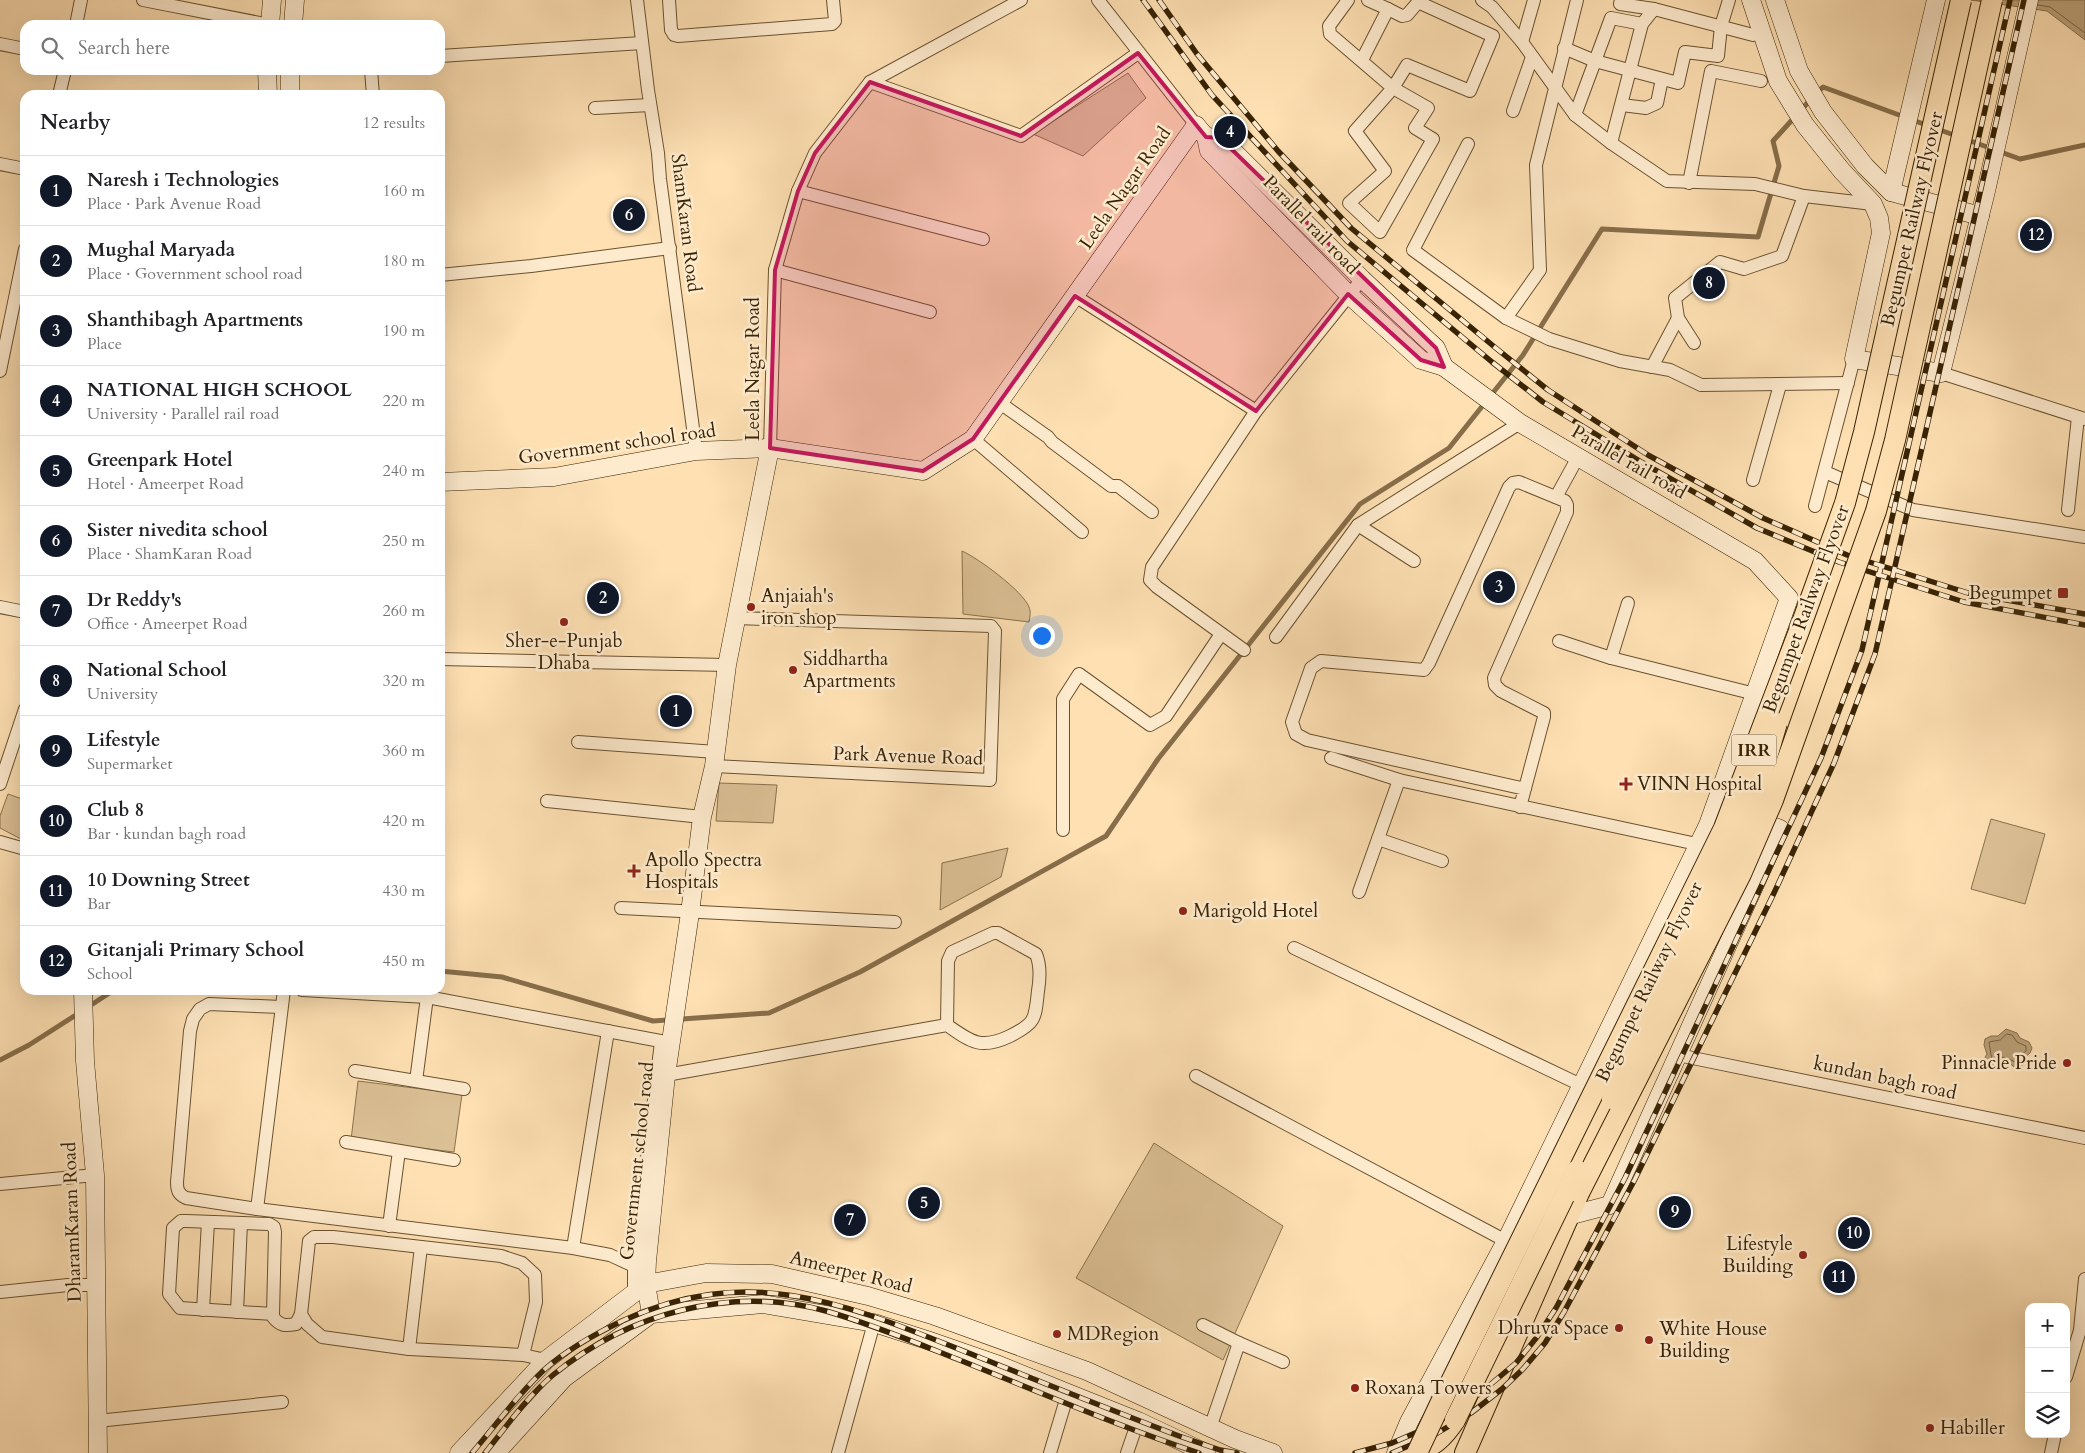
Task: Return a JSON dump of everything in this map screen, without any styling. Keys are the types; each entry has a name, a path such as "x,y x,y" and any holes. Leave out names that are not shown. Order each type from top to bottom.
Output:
{"main road":[{"name":"Begumpet Railway Flyover","path":"1417,1453 1724,828 1799,631 1845,503 1864,432 1961,0"},
{"name":"Begumpet Railway Flyover","path":"1568,1216 1741,874 1773,800 1876,511 1895,440 1992,0"},
{"name":"IRR","path":"1411,1453 1422,1451 1436,1443 1446,1434 1455,1420 1740,832 1762,774 1781,708 1799,631"},
{"name":"IRR","path":"1465,1453 1520,1331 1568,1216"}],"street":[{"path":"77,20 81,0"},
{"path":"143,0 245,20"},
{"path":"270,20 272,0"},
{"path":"293,20 295,0"},
{"name":"ShamKaran Road","path":"637,0 696,451"},
{"path":"670,0 671,30 674,35 678,36 832,24 834,21 833,0"},
{"path":"870,82 1021,0"},
{"name":"Parallel rail road","path":"1098,0 1201,131 1210,151 1348,294 1421,360 1444,366 1520,423 1755,561 1789,598 1755,694"},
{"path":"1348,0 1329,26 1328,31 1393,88 1428,108 1415,128 1433,139 1380,232 1349,203 1385,171 1354,131 1393,88 1407,65 1470,91 1493,36 1419,1 1407,15 1402,16 1368,0"},
{"path":"1482,0 1492,7 1522,42 1575,115 1611,143 1667,181 1755,184 1804,196 1873,204"},
{"path":"1522,42 1534,0"},
{"path":"1506,318 1540,270 1536,165 1577,0"},
{"path":"1621,0 1620,4 1654,9 1753,35"},
{"path":"1564,48 1595,61 1678,82 1684,52 1718,56 1721,26 1730,0"},
{"path":"1751,0 1778,81 1805,125 1849,179 1873,204 1879,218 1881,233 1854,359 1815,506"},
{"path":"1775,0 1799,71 1824,112 1865,166 1891,192 1980,216"},
{"path":"1941,373 1986,191 2029,0"},
{"path":"1891,192 1935,4"},
{"path":"1611,143 1642,24 1654,9"},
{"path":"1362,60 1388,10"},
{"path":"1575,115 1611,18 1642,24"},
{"path":"445,56 642,43"},
{"path":"0,44 20,48"},
{"path":"870,82 1021,136 1138,53"},
{"path":"1513,111 1532,57"},
{"path":"1689,183 1712,71 1761,82"},
{"path":"60,90 64,75"},
{"path":"267,75 268,90"},
{"path":"290,75 290,90"},
{"path":"371,75 373,90"},
{"path":"1622,105 1646,108 1657,103 1662,78"},
{"name":"Leela Nagar Road","path":"870,82 815,153 798,190 775,270 770,448 923,471 974,439 1075,296 1201,131"},
{"path":"596,108 650,105"},
{"name":"Parallel rail road","path":"1201,131 1220,138 1362,279 1436,348 1444,366"},
{"path":"1468,144 1413,250 1506,318 1549,339 1620,361 1670,370 1700,385 1848,383"},
{"path":"0,164 20,168"},
{"path":"798,190 983,239"},
{"path":"1694,343 1678,318 1675,298 1720,262 1744,269 1782,256 1804,196"},
{"path":"445,275 531,266 670,248"},
{"path":"0,371 3,340 20,270"},
{"path":"775,270 930,312"},
{"path":"1244,650 1157,588 1150,580 1152,567 1256,412 1348,294 1362,279"},
{"path":"1075,296 1256,412"},
{"path":"1652,366 1678,318"},
{"path":"1854,359 1941,373 2082,418 2068,510"},
{"path":"1753,480 1780,385"},
{"path":"1000,403 1048,437 1111,486 1118,486 1152,512"},
{"path":"1276,637 1358,525 1520,423"},
{"path":"974,439 1082,532"},
{"name":"Government school road","path":"445,482 554,477 696,451 770,448 727,664 715,759 702,817 680,983 666,1043 666,1075 640,1288 651,1314"},
{"path":"1556,497 1578,457"},
{"path":"1825,472 1913,510 2085,537"},
{"path":"1520,807 1525,789 1544,713 1501,691 1495,685 1494,678 1567,512 1567,505 1565,501 1519,482 1513,483 1509,487 1430,663 1424,670 1321,661 1311,668 1292,722 1296,734 1306,740 1525,789"},
{"path":"1358,525 1414,561"},
{"path":"1611,658 1628,603"},
{"path":"0,607 20,611"},
{"name":"Park Avenue Road","path":"715,759 990,780 995,631 991,626 736,618"},
{"path":"1063,830 1063,699 1079,674 1150,725 1166,716 1221,634"},
{"path":"1396,1453 1409,1422 1506,1242 1700,844 1717,804 1755,694 1611,658 1559,641"},
{"path":"445,659 727,664"},
{"path":"0,784 20,724"},
{"path":"578,742 715,759"},
{"path":"1331,758 1399,780 1700,844 1763,868"},
{"path":"1456,774 1459,793"},
{"path":"1359,892 1399,780"},
{"path":"547,801 702,817"},
{"path":"1568,1216 1610,1205 1780,829 1717,804"},
{"path":"1378,839 1442,861"},
{"path":"0,842 20,848"},
{"path":"621,908 895,922"},
{"path":"666,1075 947,1025 964,1036 987,1044 995,1043 1026,1028 1035,1016 1040,968 1036,954 998,933 993,933 952,952 948,961 947,1025"},
{"path":"1294,948 1583,1086"},
{"name":"DharamKaran Road","path":"84,995 85,1061 95,1175 98,1453"},
{"path":"257,1209 283,995"},
{"path":"391,995 427,997 666,1043 634,1266 640,1288"},
{"path":"416,1081 427,997"},
{"path":"282,1007 209,1004 200,1009 193,1019 188,1046 176,1189 180,1195 186,1198 257,1209 573,1248 610,1255 634,1266"},
{"path":"573,1248 608,1031"},
{"name":"kundan bagh road","path":"1678,1055 2085,1138"},
{"path":"355,1071 464,1089"},
{"path":"1196,1076 1506,1242"},
{"path":"346,1142 454,1160"},
{"path":"389,1226 399,1151"},
{"path":"0,1184 95,1175"},
{"path":"273,1314 180,1308 169,1294 173,1228 186,1220 269,1224 274,1227 273,1314 277,1323 284,1326 296,1324 301,1314 309,1241 314,1238 333,1238 501,1256 522,1263 535,1274 536,1302 523,1355"},
{"path":"203,1310 208,1222"},
{"path":"237,1312 240,1223"},
{"path":"410,1349 421,1247"},
{"name":"Ameerpet Road","path":"459,1453 546,1360 640,1288 706,1274 772,1274 868,1296 935,1316 1087,1371 1210,1428 1273,1453"},
{"path":"2070,1369 2080,1350 2085,1279"},
{"path":"0,1292 68,1285 96,1285"},
{"path":"496,1453 564,1378 651,1314 763,1304 874,1324 999,1365 1138,1421 1206,1453"},
{"path":"301,1314 307,1324 322,1337 410,1349 523,1355 546,1360"},
{"path":"838,1453 874,1324"},
{"path":"1203,1325 1283,1362"},
{"path":"1210,1428 1239,1342"},
{"path":"1050,1453 1068,1393"},
{"path":"97,1421 282,1402"},
{"path":"1127,1453 1138,1421"},
{"path":"2051,1453 2054,1438"}],"highlighted area":[{"path":"1138,53 1206,137 1220,138 1436,348 1444,367 1421,360 1348,294 1256,411 1075,296 973,439 923,471 770,448 775,270 798,191 815,153 870,82 1021,136"}],"shaded area":[{"path":"1128,73 1146,98 1083,156 1033,134"},
{"path":"962,551 989,568 1018,592 1030,609 1029,622 963,614"},
{"path":"719,783 777,785 773,823 716,821"},
{"path":"8,794 20,798 20,838 0,828 0,816"},
{"path":"1991,819 2045,834 2025,904 1971,889"},
{"path":"1008,848 1001,877 940,910 942,863"},
{"path":"358,1081 462,1094 454,1152 351,1140"},
{"path":"1154,1143 1283,1226 1223,1360 1076,1278"}],"water":[{"path":"1971,0 2083,0 2085,1 2085,40 2047,11"},
{"path":"2006,1029 2017,1033 2020,1038 2029,1042 2032,1048 2025,1057 2025,1063 2016,1070 2012,1065 2003,1062 1993,1067 1984,1059 1987,1054 1984,1045 1985,1039 1991,1036 1998,1036"}],"waterway":[{"path":"1817,93 1823,87 1929,126"},
{"path":"445,971 502,977 653,1021 769,1013 860,972 1106,836 1158,759 1360,504 1449,448 1523,355 1602,229 1758,237 1779,166 1773,141 1811,99"},
{"path":"1937,129 1957,136"},
{"path":"1965,139 2020,159 2085,145"},
{"path":"88,1007 106,995"},
{"path":"0,1060 29,1045 79,1013"}],"railway":[{"path":"1143,0 1212,95 1347,241 1543,402 1643,463 1757,528 1839,562 1964,602 2085,625"},
{"path":"1159,0 1197,54 1278,151 1351,228 1548,390 1648,455 1763,518 1847,555 1968,593 2085,614"},
{"path":"1355,1453 1392,1443 1429,1427 1466,1405 1516,1363 1537,1337 1556,1308 1625,1178 1821,758 1862,650 2010,0"},
{"path":"1392,1453 1434,1435 1471,1413 1502,1389 1523,1369 1545,1343 1564,1312 1634,1181 1774,893 1834,763 1875,654 2024,0"},
{"path":"472,1453 516,1399 535,1379 572,1348 622,1321 670,1303 716,1294 759,1292 802,1297 844,1307 887,1321 1179,1436 1220,1450 1237,1453"},
{"path":"485,1453 517,1412 543,1384 583,1353 614,1335 682,1310 718,1303 754,1301 790,1304 826,1311 859,1322 925,1346 1107,1420 1199,1453"}],"place":[{"name":"NATIONAL HIGH SCHOOL","path":"1230,132"},
{"name":"Sister nivedita school","path":"629,215"},
{"name":"Gitanjali Primary School","path":"2036,235"},
{"name":"National School","path":"1709,283"},
{"name":"Shanthibagh Apartments","path":"1499,587"},
{"name":"Begumpet","path":"2063,593"},
{"name":"Mughal Maryada","path":"603,598"},
{"name":"Anjaiah's iron shop","path":"751,607"},
{"name":"Sher-e-Punjab Dhaba","path":"564,622"},
{"name":"Siddhartha Apartments","path":"793,670"},
{"name":"Naresh i Technologies","path":"676,711"},
{"name":"VINN Hospital","path":"1626,784"},
{"name":"Apollo Spectra Hospitals","path":"634,871"},
{"name":"Marigold Hotel","path":"1183,911"},
{"name":"Pinnacle Pride","path":"2067,1063"},
{"name":"Greenpark Hotel","path":"924,1203"},
{"name":"Lifestyle","path":"1675,1212"},
{"name":"Dr Reddy's","path":"850,1220"},
{"name":"Club 8","path":"1854,1233"},
{"name":"Lifestyle Building","path":"1803,1255"},
{"name":"10 Downing Street","path":"1839,1277"},
{"name":"Dhruva Space","path":"1619,1328"},
{"name":"MDRegion","path":"1057,1334"},
{"name":"White House Building","path":"1649,1340"},
{"name":"Roxana Towers","path":"1355,1388"},
{"name":"Habiller","path":"1930,1428"}]}
